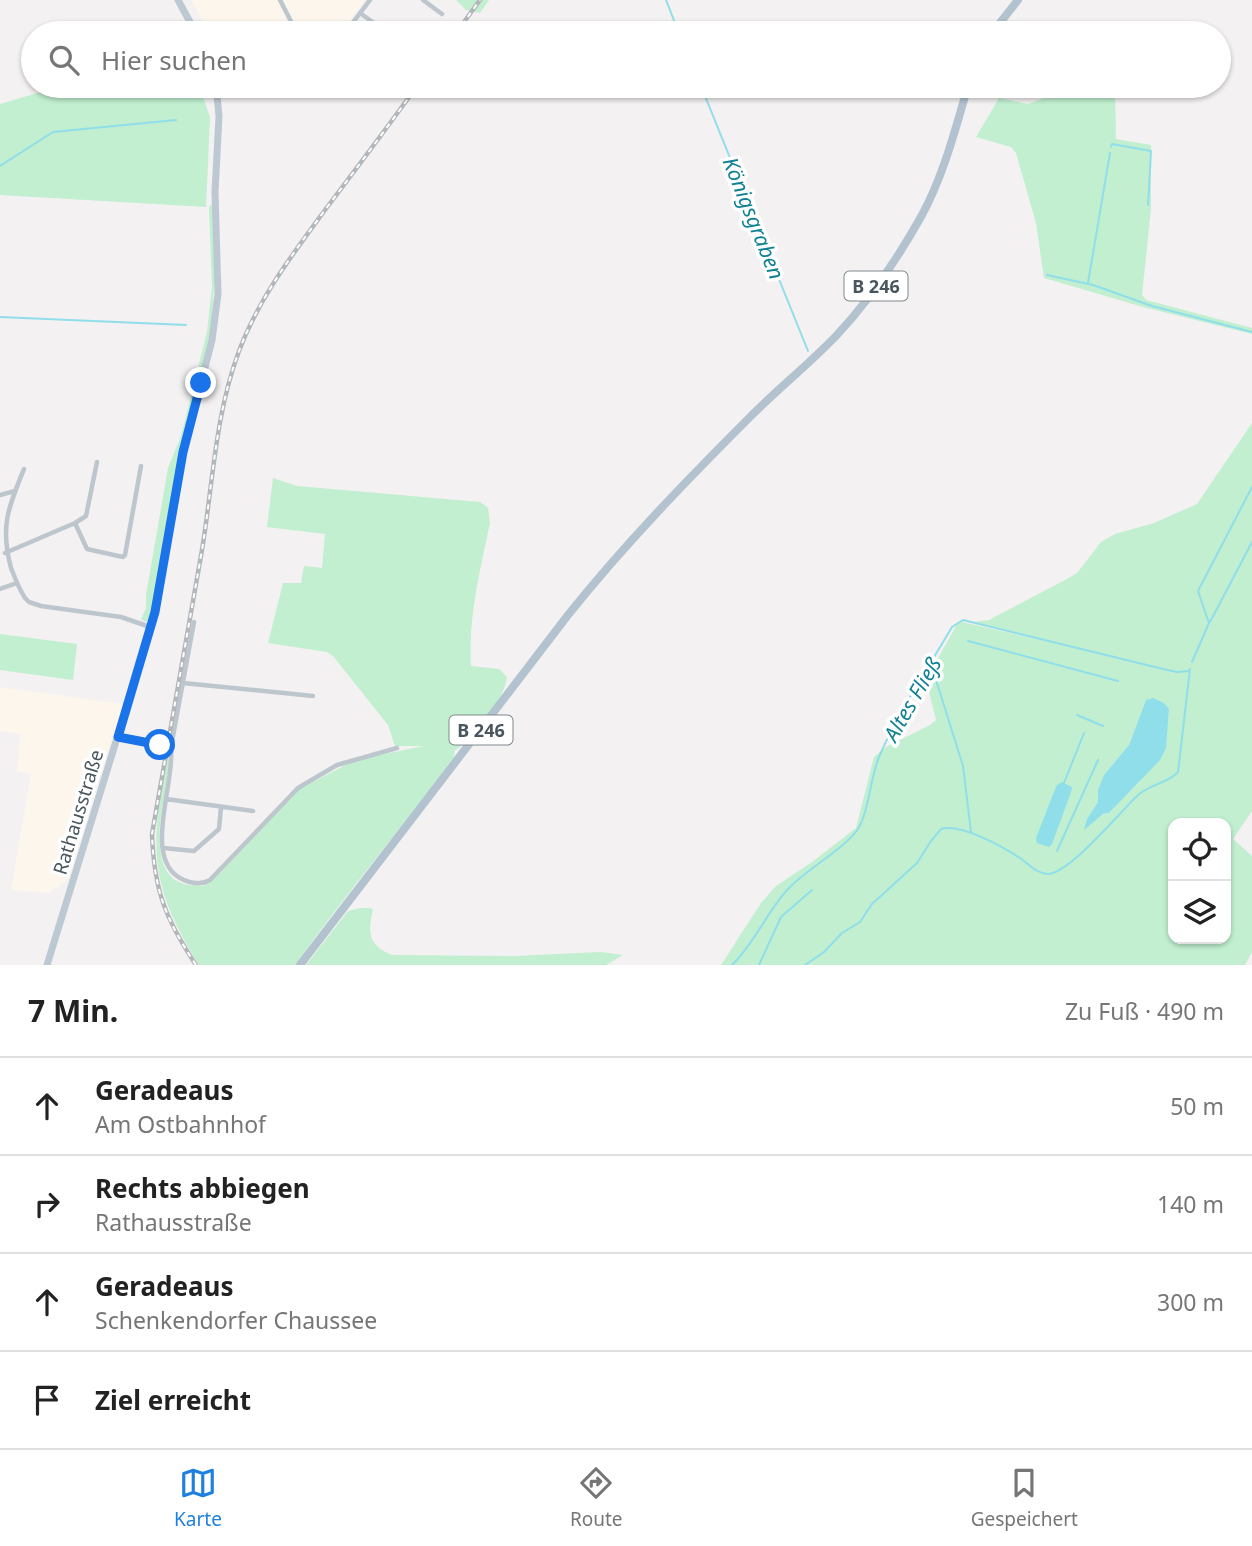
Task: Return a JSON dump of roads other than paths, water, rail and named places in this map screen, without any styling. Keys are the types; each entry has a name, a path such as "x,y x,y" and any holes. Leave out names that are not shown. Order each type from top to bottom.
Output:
{"main road":[{"path":"178,0 189,21"},
{"path":"1001,21 1018,0"},
{"name":"Rathausstraße","path":"47,965 151,628 183,452 216,319 217,98"},
{"name":"B 246","path":"300,965 568,615 607,568 757,410 848,323 904,244 936,187 964,98"}],"street":[{"path":"280,0 291,21"},
{"path":"354,21 370,0"},
{"path":"423,0 442,14"},
{"path":"360,13 371,21"},
{"path":"5,553 75,523 89,512 97,462"},
{"path":"75,523 91,551 125,555 141,467"},
{"path":"24,469 4,520 1,544 25,598 34,604 121,617 151,628"},
{"path":"0,495 15,491"},
{"path":"0,589 17,583"},
{"path":"194,622 171,747 172,761 166,799 163,848 167,867 174,874 191,883 204,883 217,874 298,788 337,765 397,748"},
{"path":"183,683 313,696"},
{"path":"118,737 171,747"},
{"path":"166,799 253,811"},
{"path":"163,848 194,852 219,829 221,807"}],"water":[{"path":"1153,698 1164,703 1169,709 1166,748 1160,760 1109,813 1103,814 1084,830 1087,819 1098,802 1098,790 1104,775 1129,745 1146,700"},
{"path":"1062,782 1072,787 1071,792 1049,847 1037,843 1036,838 1057,785"}],"waterway":[{"name":"Königsgraben","path":"666,0 674,21"},
{"name":"Königsgraben","path":"706,98 808,351"},
{"path":"0,166 53,132 176,120"},
{"path":"1111,147 1112,144 1151,151 1148,205"},
{"path":"1088,283 1110,153"},
{"path":"1047,275 1093,285 1152,306 1252,332"},
{"path":"0,317 186,325"},
{"path":"1192,662 1209,623 1198,591 1252,487"},
{"path":"1210,622 1252,542"},
{"name":"Altes Fließ","path":"732,965 748,947 789,888 844,844 858,829 865,813 879,757 904,707 952,627 963,620 1163,669 1189,671"},
{"path":"968,641 1118,681"},
{"path":"931,664 963,766 971,832"},
{"path":"805,965 824,952 842,933 860,922 872,904 917,863 941,829 959,829 982,837 1013,853 1044,874 1058,871 1069,863 1137,796 1178,772 1190,669"},
{"path":"1077,715 1103,726"},
{"path":"1064,783 1084,733"},
{"path":"1057,851 1098,760"},
{"path":"759,965 781,917 812,890"}],"railway":[{"path":"465,21 480,0"},
{"path":"196,965 176,933 163,903 155,871 152,834 202,550 216,449 231,375 247,332 266,295 300,244 408,98"}]}
